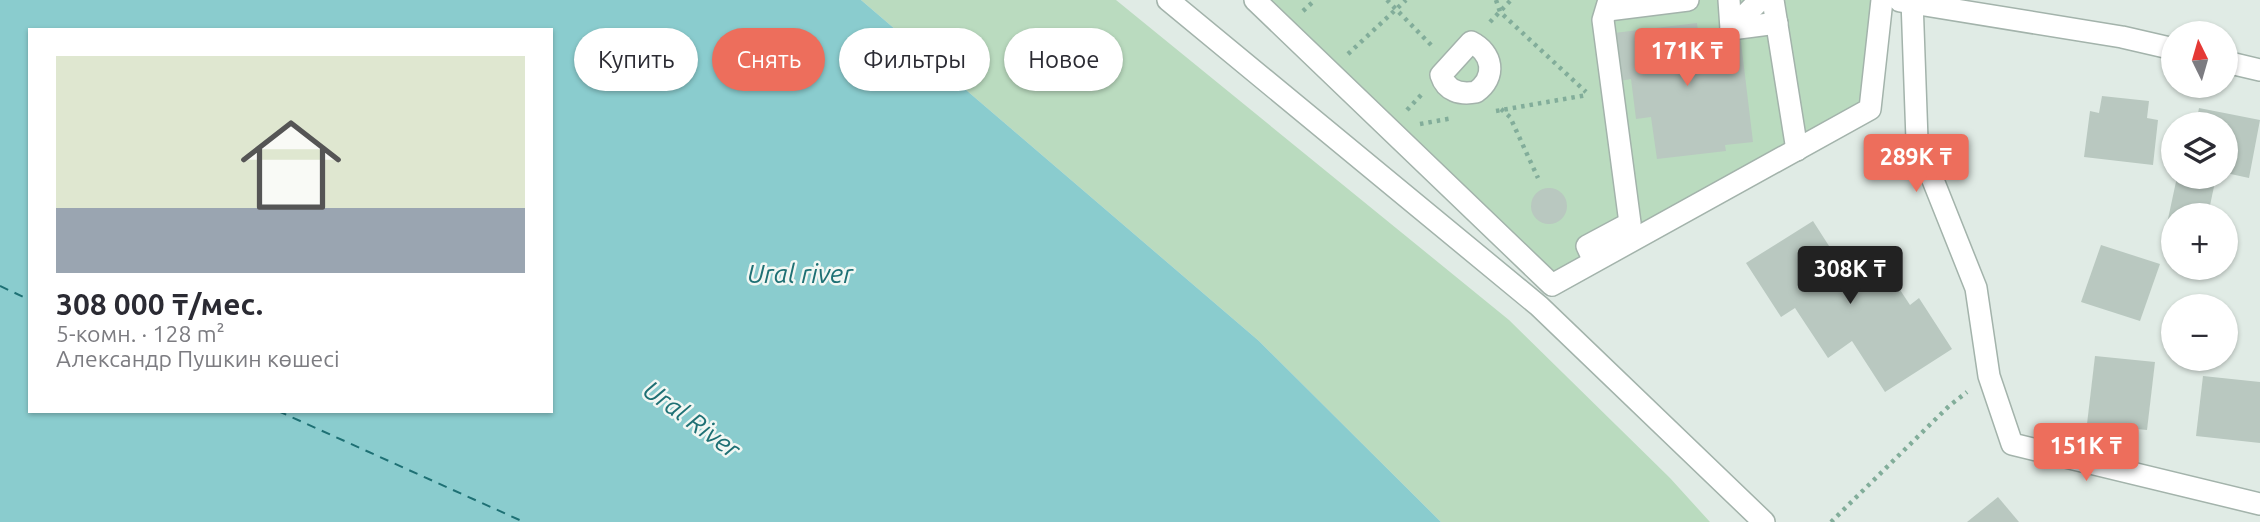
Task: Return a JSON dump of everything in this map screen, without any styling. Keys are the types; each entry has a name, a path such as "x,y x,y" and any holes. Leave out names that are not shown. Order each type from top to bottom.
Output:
{"street":[{"path":"1168,0 1539,306 1764,522"},
{"path":"1255,0 1552,285 1870,109 1882,0"},
{"path":"1594,261 1587,246 1630,223 1603,20 1608,5 1688,0"},
{"path":"1728,0 1731,29"},
{"path":"1731,29 1760,0"},
{"path":"1773,0 1797,150"},
{"path":"2161,46 1906,1 1917,140 1976,288 1989,376 2012,444 2260,504"},
{"path":"1731,29 1777,23"},
{"path":"1471,43 1479,46 1487,55 1491,68 1489,78 1479,89 1466,94 1450,89 1441,75 1450,64 1471,43"},
{"path":"2238,65 2260,70"}],"path":[{"path":"1387,0 1450,64"},
{"path":"1329,72 1406,0"},
{"path":"1496,0 1500,12 1589,95"},
{"path":"1479,89 1510,117 1538,178"},
{"path":"1831,522 1949,406 1989,376"}],"green space":[{"path":"861,0 1116,0 1509,320 1670,478 1710,522 1441,522 1259,341 967,91 990,91 990,28 894,28"},
{"path":"1268,0 1873,0 1862,103 1553,273"}],"water":[{"name":"Ural river","path":"0,0 861,0 894,28 839,28 839,91 967,91 1259,341 1441,522 0,522"}],"building":[{"path":"1697,23 1699,38 1740,34 1753,142 1725,145 1726,151 1657,159 1651,117 1636,119 1631,79 1620,81 1614,33"},
{"path":"2102,96 2149,101 2147,118 2158,120 2153,165 2084,157 2090,111 2099,113"},
{"path":"2199,108 2219,112 2198,112"},
{"path":"2238,116 2260,120 2249,178 2238,176"},
{"path":"1549,188 1562,193 1567,206 1562,219 1549,224 1536,219 1531,206 1536,193"},
{"path":"2174,189 2213,189 2211,203 2171,203"},
{"path":"1813,221 1847,274 1877,255 1910,305 1919,298 1952,349 1885,392 1852,341 1828,358 1795,308 1781,317 1746,263"},
{"path":"2101,245 2160,264 2140,321 2081,302"},
{"path":"2095,356 2155,362 2147,430 2087,424"},
{"path":"2203,376 2260,382 2260,443 2196,436"},
{"path":"1998,497 2019,522 1967,522"}],"ferry route":[{"path":"0,286 28,299"},
{"path":"282,413 524,522"}],"water label":[{"name":"Ural River","path":"692,419"}]}
